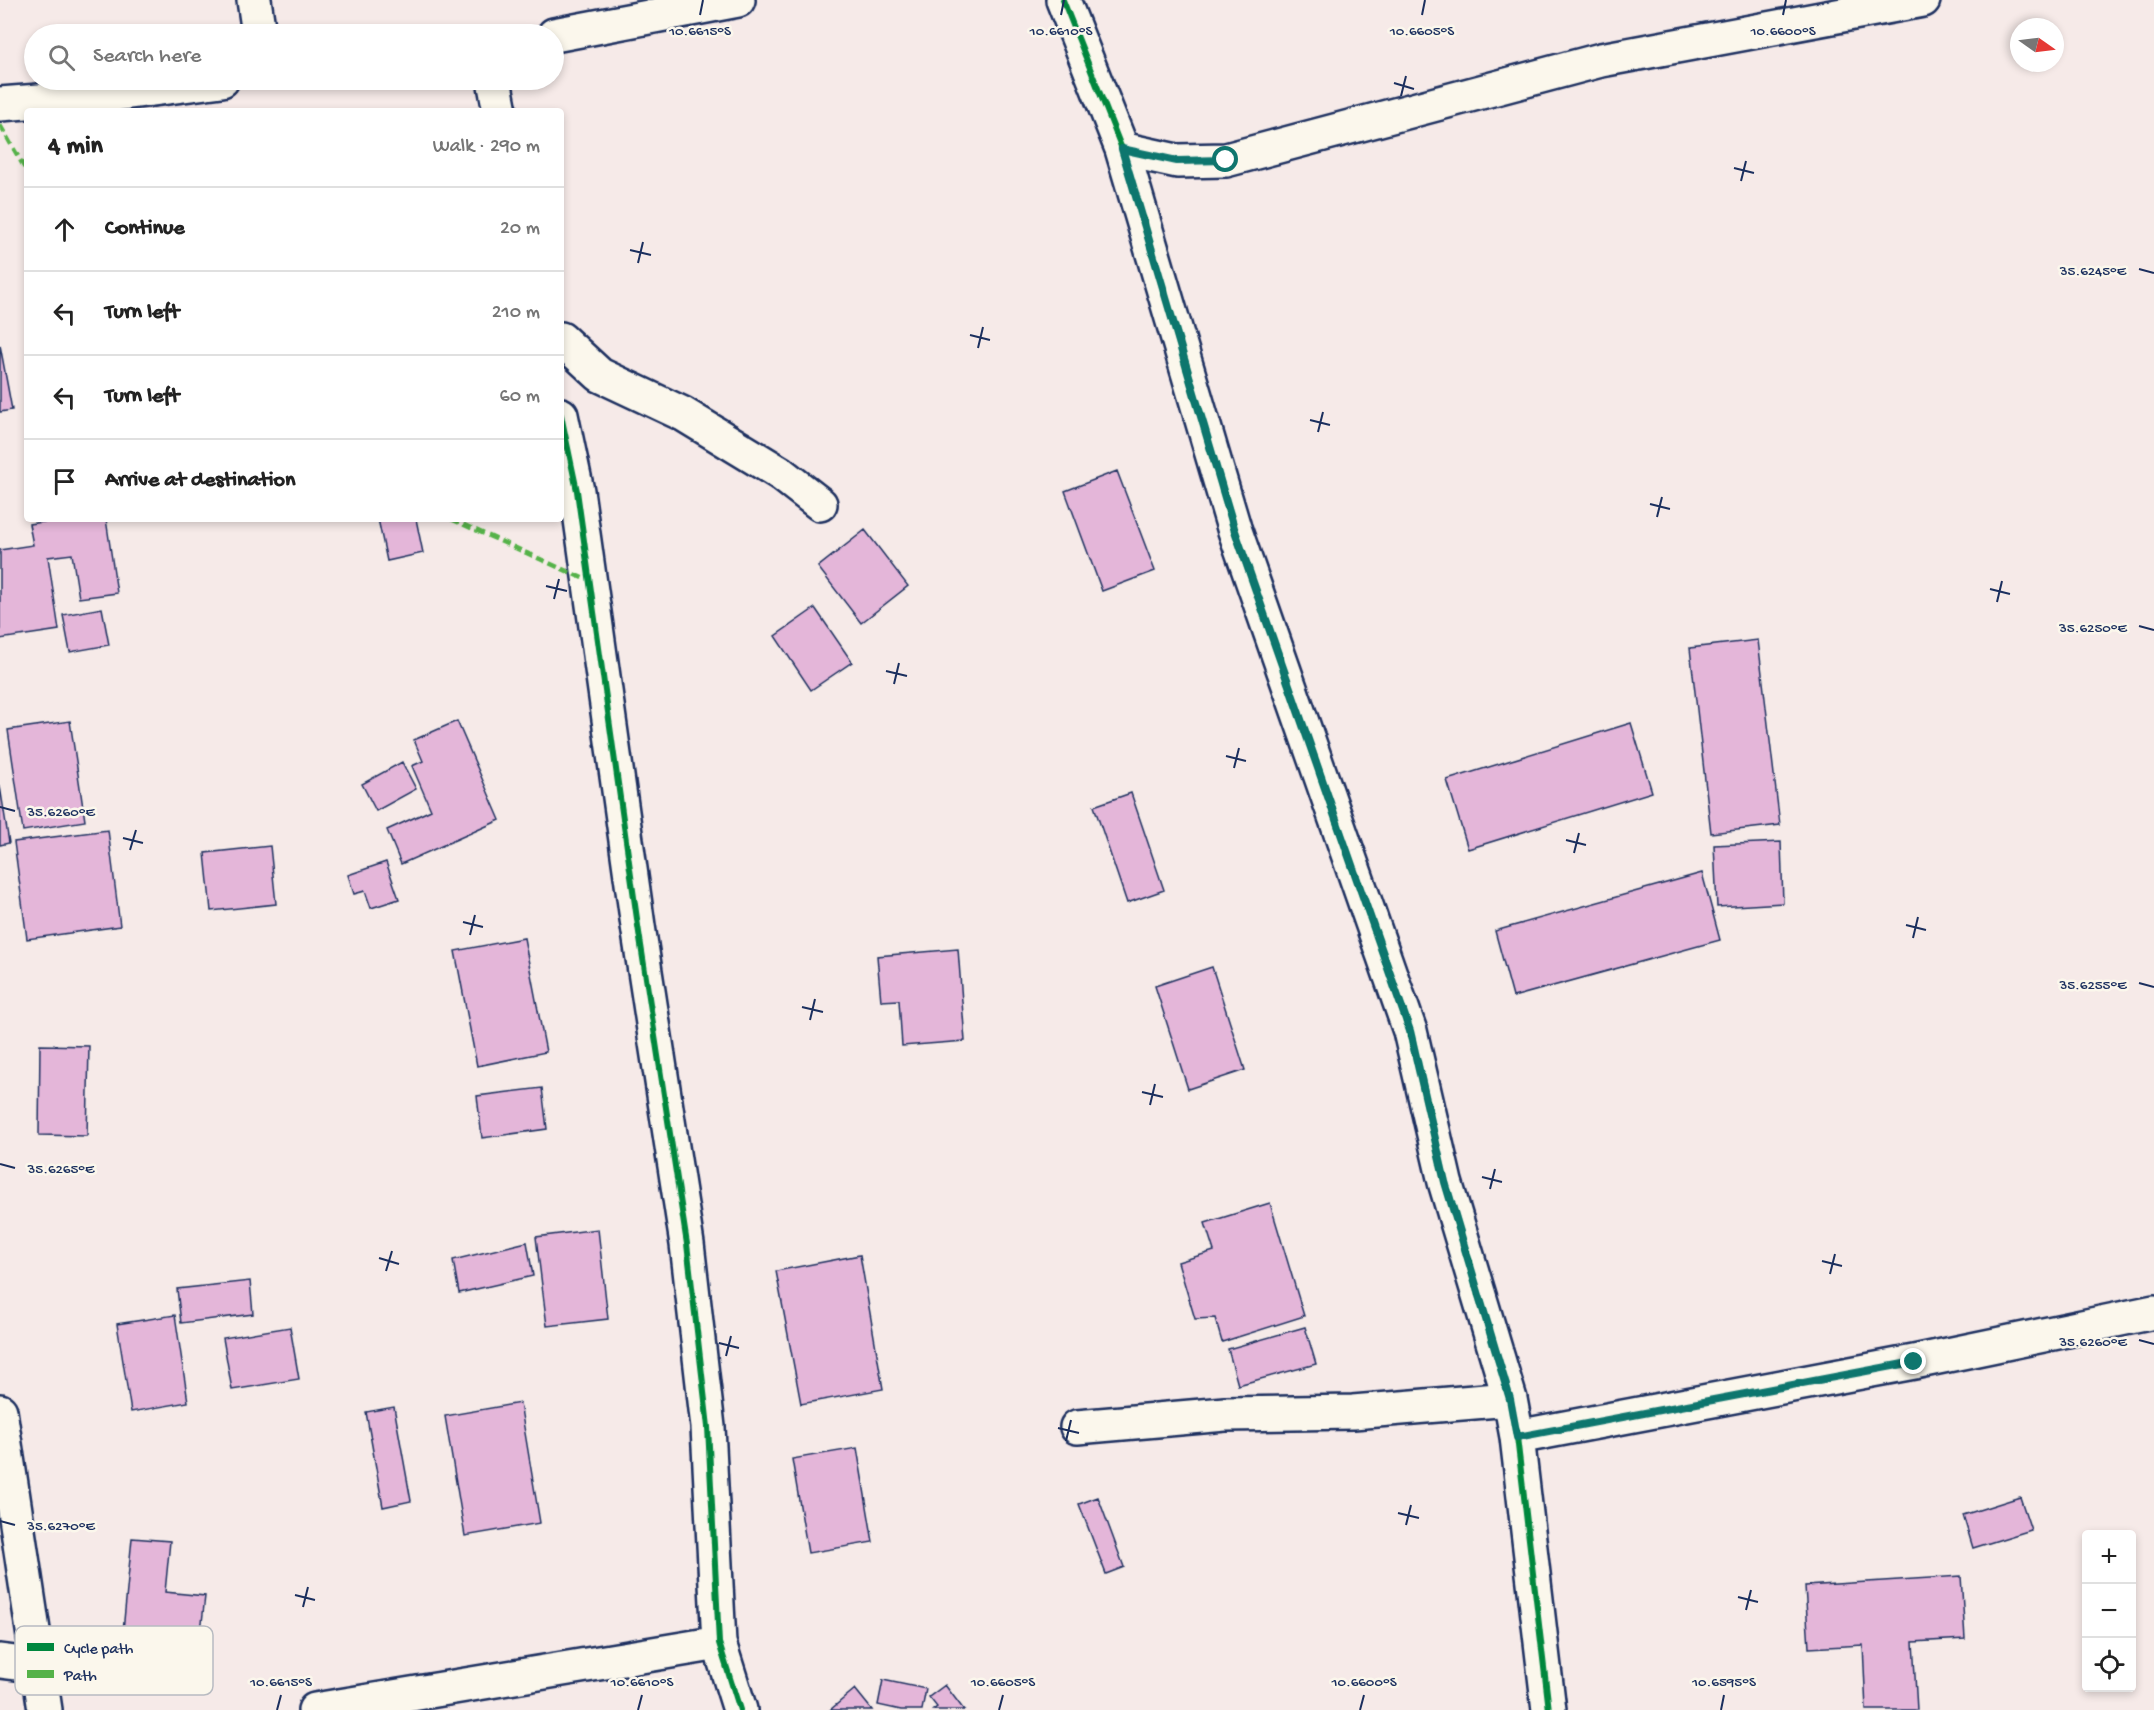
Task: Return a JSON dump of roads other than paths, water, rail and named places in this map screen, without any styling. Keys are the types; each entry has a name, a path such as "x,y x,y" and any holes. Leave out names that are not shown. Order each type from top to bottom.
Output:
{"street":[{"path":"254,0 258,24"},
{"path":"564,33 738,0"},
{"path":"1063,0 1122,149 1234,528 1410,1031 1445,1182 1510,1399 1517,1437 1549,1710"},
{"path":"1122,149 1177,161 1226,160 1784,13 1923,0"},
{"path":"0,104 92,97 146,90"},
{"path":"496,90 499,108"},
{"path":"564,342 600,375 682,414 780,473 820,504"},
{"path":"564,429 577,491 638,926 687,1244 708,1427 719,1642 740,1710"},
{"path":"1517,1437 1914,1362 2154,1312"},
{"path":"1077,1427 1225,1414 1353,1412 1510,1399"},
{"path":"0,1410 33,1626"},
{"path":"315,1710 719,1642"},
{"path":"0,1661 15,1663"},
{"path":"43,1695 45,1710"}]}
